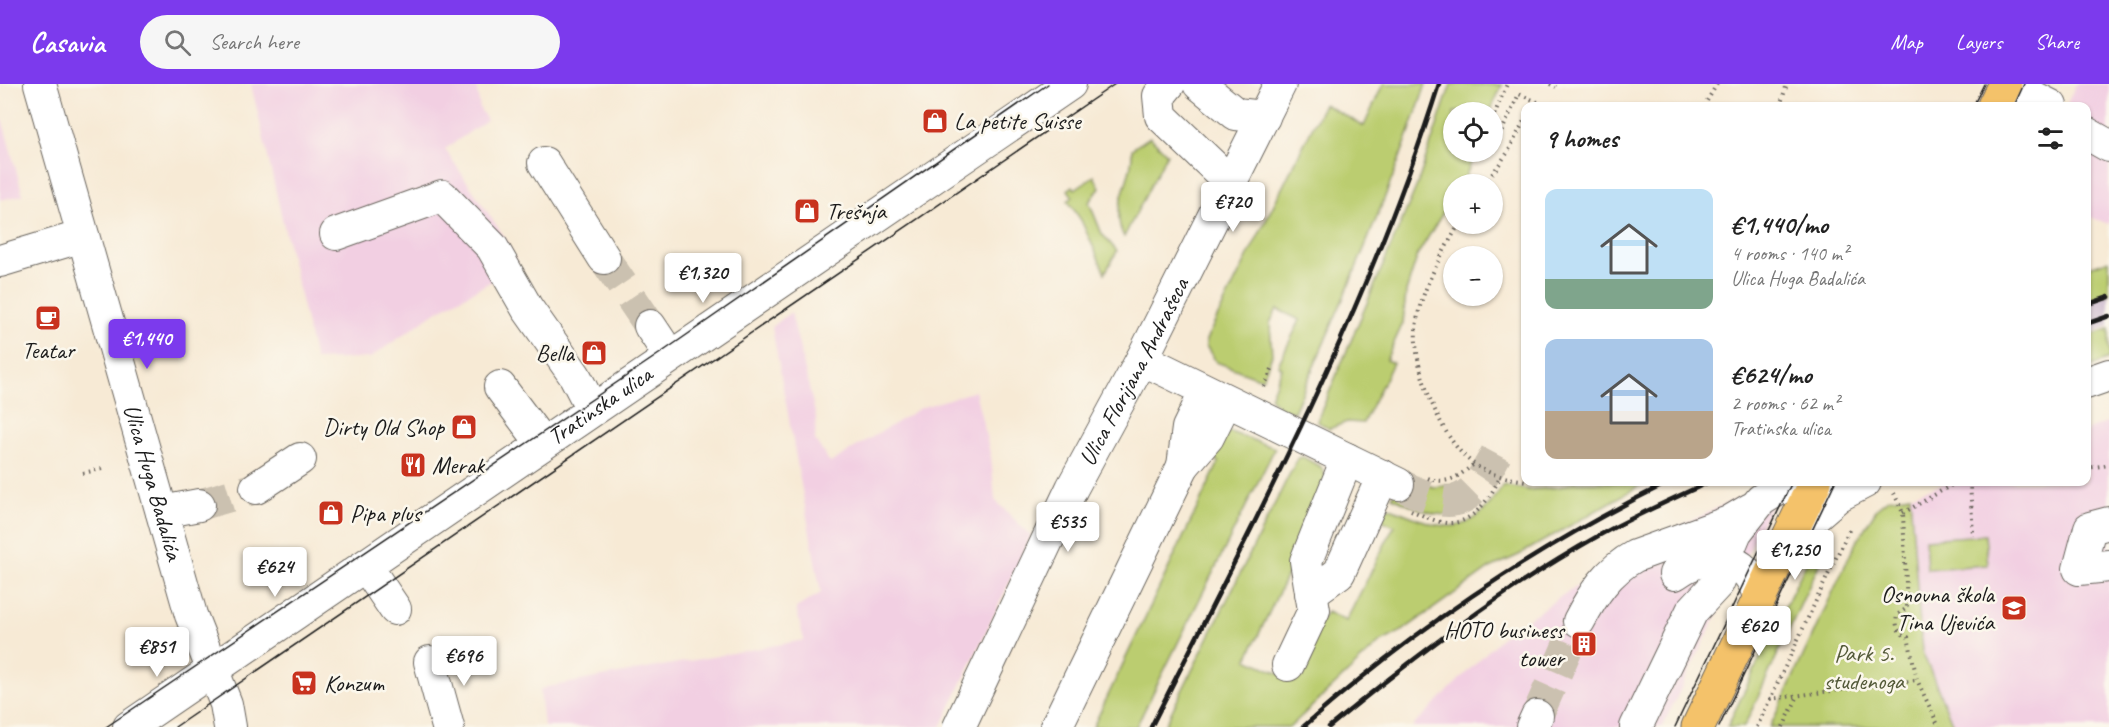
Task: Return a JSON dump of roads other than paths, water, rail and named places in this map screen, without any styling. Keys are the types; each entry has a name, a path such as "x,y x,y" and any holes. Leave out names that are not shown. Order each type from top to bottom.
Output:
{"main road":[{"path":"1996,102 2006,84"},
{"path":"1698,727 1813,486"}],"street":[{"name":"Ulica Huga Badalića","path":"40,84 196,631 226,704 230,727"},
{"name":"Tratinska ulica","path":"129,727 1070,84"},
{"path":"1169,84 1159,96 1161,116 1231,183"},
{"path":"1198,84 1236,114 1264,117"},
{"name":"Ulica Florijana Andrašeca","path":"959,727 1072,488 1142,359 1280,84"},
{"path":"1993,84 1994,102"},
{"path":"2006,84 2043,102"},
{"path":"2091,137 2109,146"},
{"path":"544,163 604,258"},
{"path":"336,234 442,196 492,247 527,308 575,376 592,409"},
{"path":"0,261 83,236"},
{"path":"650,326 670,356"},
{"path":"1142,359 1347,459 1397,490 1339,573 1311,593"},
{"path":"2091,381 2109,375"},
{"path":"500,387 542,443"},
{"path":"1056,727 1184,466 1188,428 1216,396"},
{"path":"256,488 300,459"},
{"path":"1288,664 1314,610 1306,561 1347,459"},
{"path":"1579,621 1590,599 1621,564 1635,556 1729,522 1784,486"},
{"path":"1786,542 1838,496 1875,486"},
{"path":"162,512 199,505"},
{"path":"1636,727 1674,644 1692,611 1718,583 1736,532 1752,509"},
{"path":"2109,522 2090,528 2079,568 2109,567"},
{"path":"1675,574 1701,559 1725,558 1748,575 1759,598"},
{"path":"366,566 395,609"},
{"path":"430,662 448,727"}],"tunnel":[{"path":"604,258 650,326"},
{"path":"1398,484 1433,498 1446,501 1457,500 1467,495 1476,486 1496,454"},
{"path":"199,505 256,488"},
{"path":"1537,716 1579,621"}],"tram line":[{"path":"106,727 665,350 1048,84"},
{"path":"175,727 1115,84"},
{"path":"1975,102 1984,84"},
{"path":"2016,102 2024,84"},
{"path":"1675,727 1790,486"},
{"path":"1719,727 1833,486"}],"railway":[{"path":"1151,727 1270,491 1345,331 1411,168 1439,84"},
{"path":"2091,303 2109,297"},
{"path":"2091,322 2109,316"},
{"path":"1303,727 1388,657 1478,592 1571,534 1661,486"},
{"path":"1329,727 1426,650 1527,579 1612,529 1700,486"}],"place":[{"name":"La petite Suisse","path":"935,121"},
{"name":"Trešnja","path":"807,211"},
{"name":"Teatar","path":"48,318"},
{"name":"Bella","path":"594,353"},
{"name":"Dirty Old Shop","path":"464,427"},
{"name":"Merak","path":"413,465"},
{"name":"Pipa plus","path":"331,513"},
{"name":"Osnovna škola Tina Ujevića","path":"2014,608"},
{"name":"HOTO business tower","path":"1584,644"},
{"name":"Konzum","path":"304,683"}],"park label":[{"name":"Park 5. studenoga","path":"1864,667"}]}
